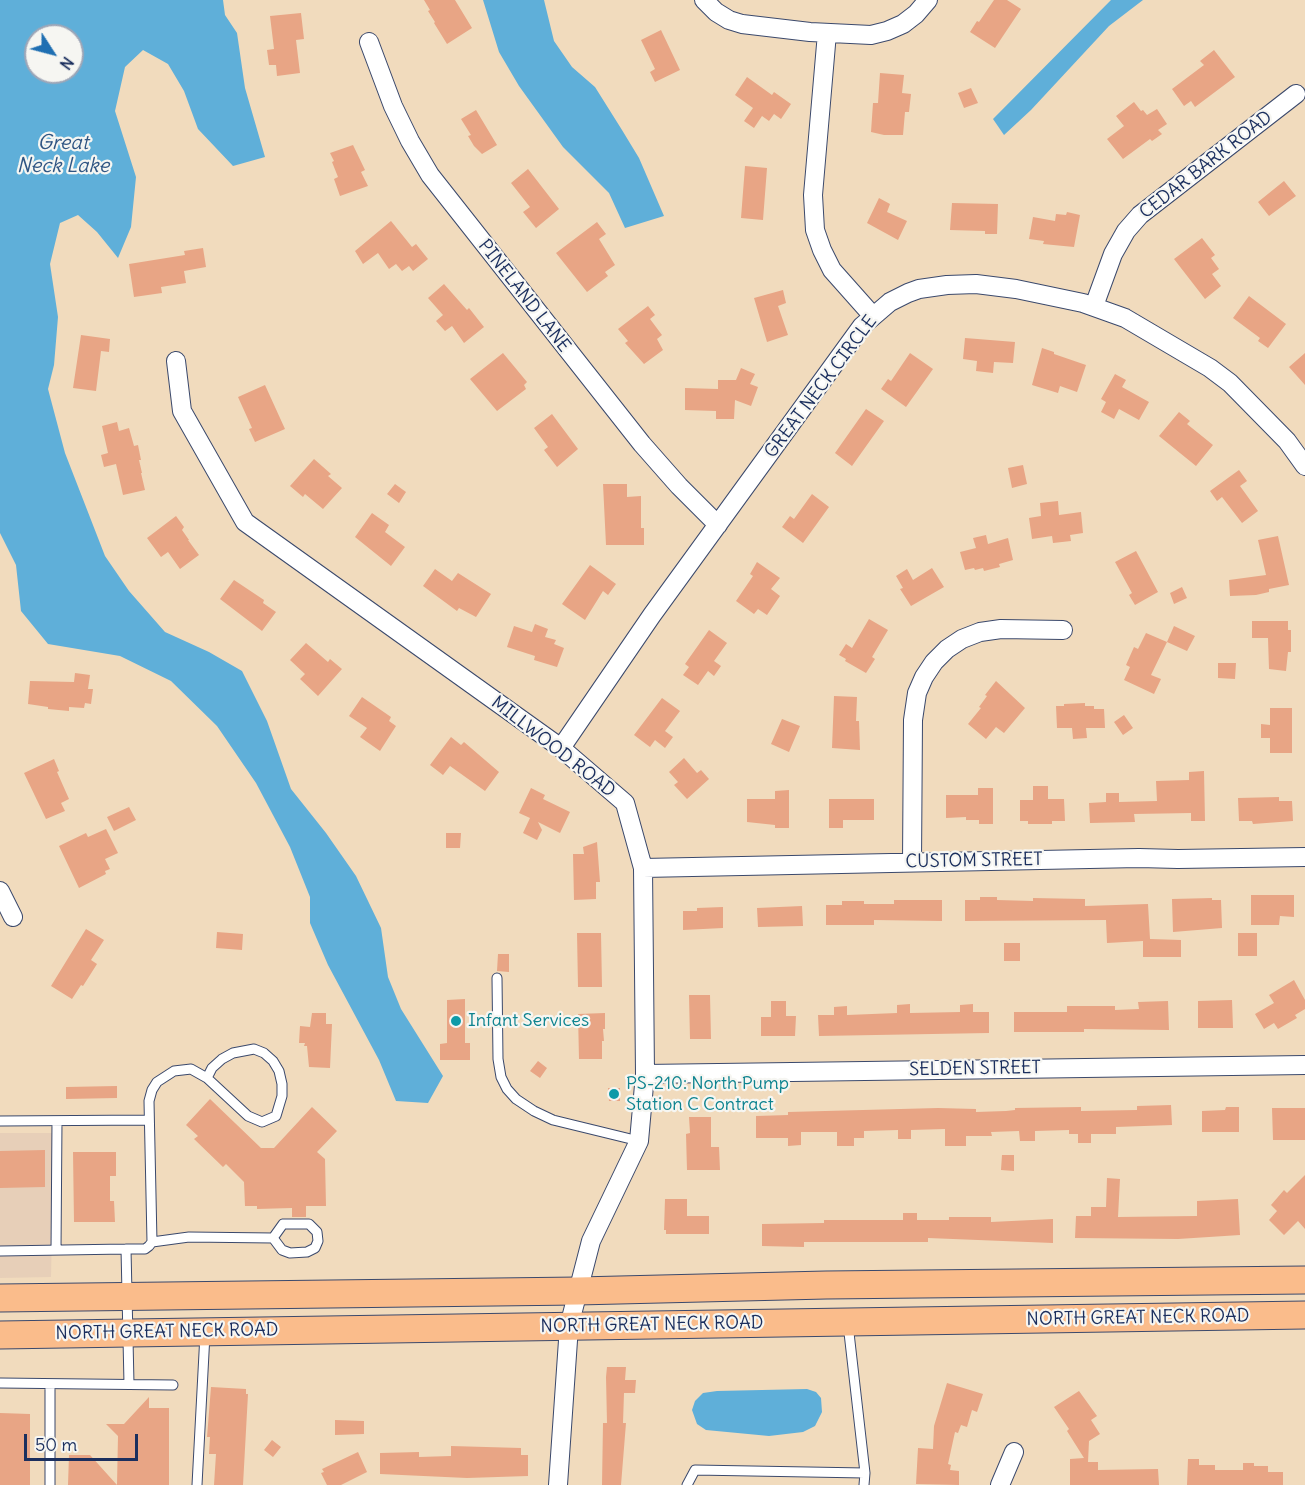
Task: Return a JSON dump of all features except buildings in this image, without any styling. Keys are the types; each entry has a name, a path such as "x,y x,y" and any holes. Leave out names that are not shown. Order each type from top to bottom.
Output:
{"main road":[{"name":"NORTH GREAT NECK ROAD","path":"0,1298 1305,1280"},
{"name":"NORTH GREAT NECK ROAD","path":"0,1335 1305,1315"}],"street":[{"path":"704,0 716,12 729,20 742,24 871,35 903,24 928,0"},
{"path":"827,33 813,195 815,230 832,270 872,315"},
{"name":"PINELAND LANE","path":"369,42 393,106 430,175 642,444 718,525"},
{"name":"CEDAR BARK ROAD","path":"1094,306 1113,254 1126,231 1140,215 1296,94"},
{"name":"GREAT NECK CIRCLE","path":"561,748 862,326 872,315 890,302 908,293 947,285 976,284 1055,296 1094,306 1142,327 1210,368 1230,383 1287,441 1305,466"},
{"name":"MILLWOOD ROAD","path":"176,362 182,411 245,522 561,748 625,803 643,868 645,1074 639,1141 591,1241 569,1326 558,1485"},
{"path":"912,862 913,720 917,693 924,676 947,649 962,639 981,632 1001,629 1063,630"},
{"name":"CUSTOM STREET","path":"643,868 1305,857"},
{"path":"0,891 13,917"},
{"name":"SELDEN STREET","path":"645,1074 1305,1065"},
{"path":"1000,1485 1014,1452"}],"lane":[{"path":"497,978 498,1059 501,1077 507,1089 534,1112 553,1120 639,1141"},
{"path":"152,1242 149,1101 157,1082 174,1071 191,1069 207,1078 254,1120 269,1120 276,1116 279,1110 282,1084 279,1071 264,1053 254,1049 232,1053 212,1068 207,1078"},
{"path":"56,1250 57,1120"},
{"path":"0,1121 149,1120"},
{"path":"283,1224 309,1224 317,1232 318,1241 315,1248 307,1252 290,1253 282,1250 273,1238 283,1224"},
{"path":"0,1251 145,1249 152,1242 189,1237 273,1238"},
{"path":"126,1250 129,1384"},
{"path":"848,1322 865,1473 864,1485"},
{"path":"197,1485 205,1331"},
{"path":"0,1383 173,1385"},
{"path":"50,1384 50,1485"},
{"path":"687,1485 695,1470 865,1473"}],"shaded area":[{"path":"0,1133 54,1133 51,1277 0,1278"}],"water":[{"name":"Great Neck Lake","path":"0,0 223,0 225,15 237,33 245,88 265,157 233,166 198,129 184,91 168,64 143,50 125,67 115,111 136,177 131,227 118,258 97,232 78,215 60,223 50,264 58,317 54,365 48,389 65,453 105,556 129,591 165,632 209,652 242,671 267,721 291,789 356,876 381,928 388,977 401,1009 443,1076 428,1103 396,1101 379,1060 328,965 310,923 310,897 290,847 256,783 217,726 171,681 120,656 48,644 21,611 16,565 0,533"},
{"path":"483,0 544,0 554,41 572,67 595,87 639,158 664,216 625,228 609,193 563,147 519,86 499,52"},
{"path":"1111,0 1143,0 1109,26 1031,110 1004,135 993,119"},
{"path":"807,1389 816,1392 821,1398 822,1412 815,1426 803,1432 769,1436 706,1430 697,1424 692,1410 695,1401 703,1393"}],"place":[{"name":"Infant Services","path":"456,1021"},
{"name":"PS-210: North Pump Station C Contract","path":"614,1094"}]}
